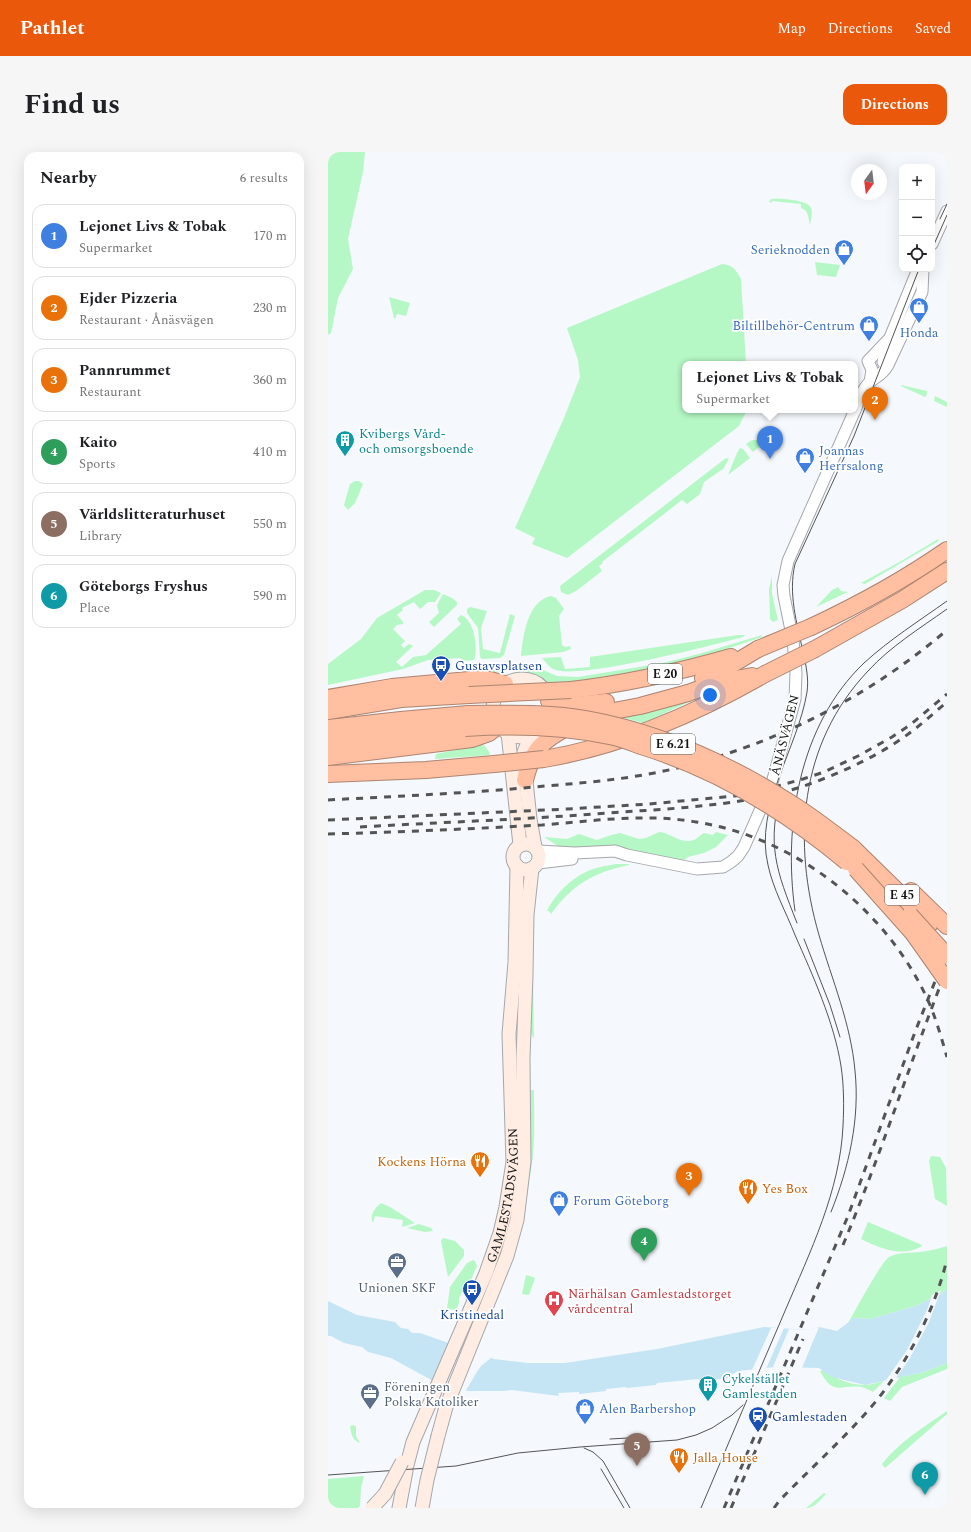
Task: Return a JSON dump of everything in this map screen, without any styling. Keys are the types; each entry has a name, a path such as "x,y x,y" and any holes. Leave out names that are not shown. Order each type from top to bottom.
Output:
{"highway":[{"name":"E 20","path":"328,711 401,700 571,690 605,686 694,668 758,649 854,607 923,567 947,550"},
{"path":"328,774 426,770 494,764 544,759 586,750 658,726 716,700 815,649 902,600 947,571"},
{"path":"550,701 569,704 588,704 661,691 712,674 758,649"},
{"path":"536,732 591,714 640,706 688,694 719,682 765,674"},
{"path":"328,698 392,687 456,681 486,679 505,684"},
{"name":"E 6.21","path":"328,742 405,733 511,713 555,715 585,719 650,735 710,760 750,779 793,804 853,848 878,863 899,880 947,926"},
{"path":"525,780 531,761 541,744 559,731 591,714"},
{"name":"E 6.21","path":"328,728 401,720 466,721 511,726 556,728 611,736 664,753 734,785 786,816 824,842 856,869 913,933 947,981"},
{"path":"328,757 472,739 503,729"},
{"name":"E 45","path":"853,848 918,912 947,946"},
{"name":"E 45","path":"856,869 892,898 916,921 947,956"}],"main road":[{"path":"505,684 522,679 533,681 540,685 550,701"},
{"name":"GAMLESTADSVÄGEN","path":"399,1508 413,1442 486,1273 500,1234 513,1162 509,1034 515,962 517,866 514,862 513,856 515,850 520,845 503,729 493,713 493,704 496,695 505,684"},
{"name":"GAMLESTADSVÄGEN","path":"422,1508 427,1480 446,1407 469,1347 481,1322 513,1238 521,1198 524,1162 523,1058 527,915 536,857 525,780 524,752 536,732 547,721 550,701"},
{"path":"503,729 519,736 536,732"},
{"path":"517,866 524,870 536,857 528,843 520,845"},
{"path":"372,1508 385,1494 413,1442"}],"street":[{"path":"935,237 947,211"},
{"path":"883,374 882,364 889,340 917,272"},
{"path":"883,374 922,292 923,272"},
{"path":"870,382 872,370 868,361 889,340"},
{"name":"ÅNÄSVÄGEN","path":"858,403 864,388 870,382 883,374"},
{"name":"ÅNÄSVÄGEN","path":"536,857 563,859 616,858 627,855 687,868 710,869 723,866 731,862 744,847 772,783 795,699 796,673 793,640 784,596 784,574 854,413"}],"green space":[{"path":"328,152 365,152 363,172 348,239 353,269 338,298 331,333 328,335"},
{"path":"771,199 800,201 809,205 812,212 810,225 807,212 801,208 801,204 772,201 772,203 769,202"},
{"path":"815,262 840,265 836,277 817,275"},
{"path":"722,264 734,268 741,279 746,361 682,361 682,413 746,413 739,426 567,558 532,544 535,538 515,528 564,418 580,377 578,360 567,328"},
{"path":"389,297 410,303 406,316 397,314 395,319 394,318"},
{"path":"901,385 927,391 927,394 925,397"},
{"path":"935,396 947,402 947,407 934,401"},
{"path":"752,440 757,440 762,445 753,452 746,444"},
{"path":"740,448 743,449 750,458 728,475 737,453"},
{"path":"726,458 729,459 723,469 704,482 700,494 687,504 682,500 602,562 603,563 599,566 602,571 576,591 568,595 561,592 560,586"},
{"path":"355,481 359,481 363,484 355,503 348,510 344,505 350,484"},
{"path":"938,539 939,540 937,542 865,584 861,583 903,560"},
{"path":"772,576 772,594 778,620 773,622 770,619 769,589"},
{"path":"838,587 841,591 848,592 816,607 832,590"},
{"path":"425,590 434,590 441,593 435,602 428,602 420,609 414,602 402,608 403,610 397,615 403,624 397,625 393,629 405,641 401,645 404,648 409,644 413,646 396,662 402,667 413,657 426,655 461,624 457,619 461,615 469,622 472,628 476,642 474,660 462,661 461,658 428,660 403,669 328,685 328,664 361,639 377,618"},
{"path":"443,594 452,598 457,602 457,605 434,627 429,622 439,613 437,605"},
{"path":"551,596 556,598 564,609 559,616 562,645 565,647 570,646 571,649 563,652 521,656 525,630 531,612 543,599"},
{"path":"470,607 487,611 481,628 483,649 500,653 510,614 515,616 504,655 500,658 482,659 480,657 478,628 467,613 467,609"},
{"path":"745,635 743,637 676,654 588,670 566,671 553,669 542,658 561,657 565,669 590,667 590,657"},
{"path":"762,635 762,637 736,646 683,661 629,673 575,682 547,685 535,674 518,671 520,664 529,664 557,676 578,677 663,663"},
{"path":"510,664 506,668 496,673 490,672 493,666"},
{"path":"722,687 643,723 621,717"},
{"path":"483,744 490,753 489,755 435,759 436,754"},
{"path":"659,832 686,841 696,839 704,833 713,835 716,832 728,835 716,847 704,853 688,857 683,861 616,847 561,848 544,837 567,839 579,834 597,840 620,833 639,839 646,838"},
{"path":"616,864 629,865 594,876 585,881 567,895 551,914 547,911 558,894 568,883 593,869"},
{"path":"533,977 534,1039 530,1027"},
{"path":"531,1090 534,1090 534,1135 533,1158 529,1180 531,1147"},
{"path":"931,1156 940,1157 946,1168 947,1206 935,1199 929,1161"},
{"path":"381,1203 415,1223 402,1227 403,1220 375,1216 373,1223 372,1214"},
{"path":"868,1222 922,1246 915,1250 899,1251 883,1248 861,1239"},
{"path":"419,1224 431,1228 433,1231 425,1232 407,1228"},
{"path":"443,1238 455,1241 464,1250 464,1256 448,1277 441,1241"},
{"path":"947,1246 947,1290 916,1306 871,1319 854,1318 847,1325 874,1278 889,1257 900,1253 927,1251"},
{"path":"473,1260 477,1266 467,1289 462,1292 459,1298 459,1303 456,1310 447,1309 450,1287 467,1263"},
{"path":"526,1275 535,1278 529,1295 522,1294"},
{"path":"947,1363 947,1369 902,1387 890,1401 884,1398 900,1377 924,1372"},
{"path":"824,1370 838,1379 854,1384 867,1385 884,1381 873,1392 862,1387 838,1388 833,1387 825,1379 820,1371"},
{"path":"947,1411 947,1414 885,1468 882,1464 896,1449 912,1435"},
{"path":"354,1425 356,1427 356,1436 360,1443 355,1440 351,1434 350,1426"},
{"path":"364,1476 361,1488 360,1506 358,1508 328,1508 328,1479"},
{"path":"824,1493 826,1494 817,1503 812,1507 806,1508"}],"water":[{"path":"947,1290 947,1363 924,1372 865,1385 832,1377 819,1368 775,1367 738,1371 729,1378 709,1380 709,1378 657,1383 656,1385 606,1389 606,1391 579,1394 579,1392 558,1393 559,1396 512,1390 468,1391 435,1382 391,1358 368,1352 362,1347 344,1343 331,1336 328,1336 328,1301 357,1315 395,1322 401,1328 408,1329 412,1333 420,1333 494,1359 528,1363 565,1363 657,1349 764,1327 808,1330 819,1327 837,1331 854,1318 871,1319 916,1306"}],"pier":[{"path":"941,1290 929,1322 910,1358 894,1381 884,1383 907,1350 928,1308 932,1295"},
{"path":"819,1327 802,1368 773,1367 789,1329 807,1330"},
{"path":"771,1328 784,1328 766,1369 752,1370"},
{"path":"449,1341 489,1355 490,1359 478,1370 465,1392 431,1382"}],"tram line":[{"path":"940,219 947,204"},
{"path":"935,242 947,215"},
{"path":"701,1508 814,1244 830,1198 841,1150 844,1096 838,1049 822,999 776,892 770,874 765,843 767,821 772,800 802,713 807,692 807,672 794,608 792,586 795,564 854,436 918,272"},
{"path":"795,911 792,878 794,811 810,746 824,716 842,688 864,663 894,639 947,601"},
{"path":"831,1212 843,1178 852,1143 856,1107 856,1089 850,1036 819,935 811,900 806,865 804,830 808,796 815,762 827,730 845,699 868,671 886,654 947,609"},
{"path":"782,788 777,808 774,841 779,872 797,923"},
{"path":"804,939 830,1005 840,1037"},
{"path":"328,1475 456,1466 518,1453 677,1440 696,1435 712,1428 732,1415 743,1405"},
{"path":"610,1439 646,1437"},
{"path":"584,1448 593,1452 603,1461 630,1508"},
{"path":"601,1469 624,1508"}],"railway":[{"path":"328,800 581,783 617,779 689,765 724,755 759,742 826,712 888,675 947,630"},
{"path":"328,820 567,809 649,804 745,795 824,772 858,756 910,725 947,694"},
{"path":"360,827 556,817 667,809 712,805 757,798 801,787 872,757 916,729 947,702"},
{"path":"328,834 542,825 638,818 677,819 733,830 769,844 803,862 836,884 865,910 891,939 913,971 930,1005 947,1057"},
{"path":"724,1508 848,1216 915,1032 947,951"},
{"path":"843,1245 947,968"},
{"path":"774,1508 779,1501 865,1414 892,1380 925,1321 934,1301 947,1259"},
{"path":"731,1508 803,1339"}],"place":[{"name":"Serieknodden","path":"844,266"},
{"name":"Honda","path":"919,324"},
{"name":"Biltillbehör-Centrum","path":"869,342"},
{"name":"Ejder Pizzeria","path":"875,420"},
{"name":"Kvibergs Vård- och omsorgsboende","path":"345,457"},
{"name":"Lejonet Livs & Tobak","path":"770,459"},
{"name":"Joannas Herrsalong","path":"805,474"},
{"name":"Gustavsplatsen","path":"441,682"},
{"name":"Kockens Hörna","path":"480,1178"},
{"name":"Pannrummet","path":"689,1196"},
{"name":"Yes Box","path":"748,1205"},
{"name":"Forum Göteborg","path":"559,1217"},
{"name":"Kaito","path":"644,1261"},
{"name":"Unionen SKF","path":"397,1279"},
{"name":"Kristinedal","path":"472,1306"},
{"name":"Närhälsan Gamlestadstorget vårdcentral","path":"554,1317"},
{"name":"Cykelstället Gamlestaden","path":"708,1402"},
{"name":"Föreningen Polska Katoliker","path":"370,1410"},
{"name":"Alen Barbershop","path":"585,1425"},
{"name":"Gamlestaden","path":"758,1433"},
{"name":"Världslitteraturhuset","path":"637,1466"},
{"name":"Jalla House","path":"679,1474"},
{"name":"Göteborgs Fryshus","path":"925,1495"}]}
